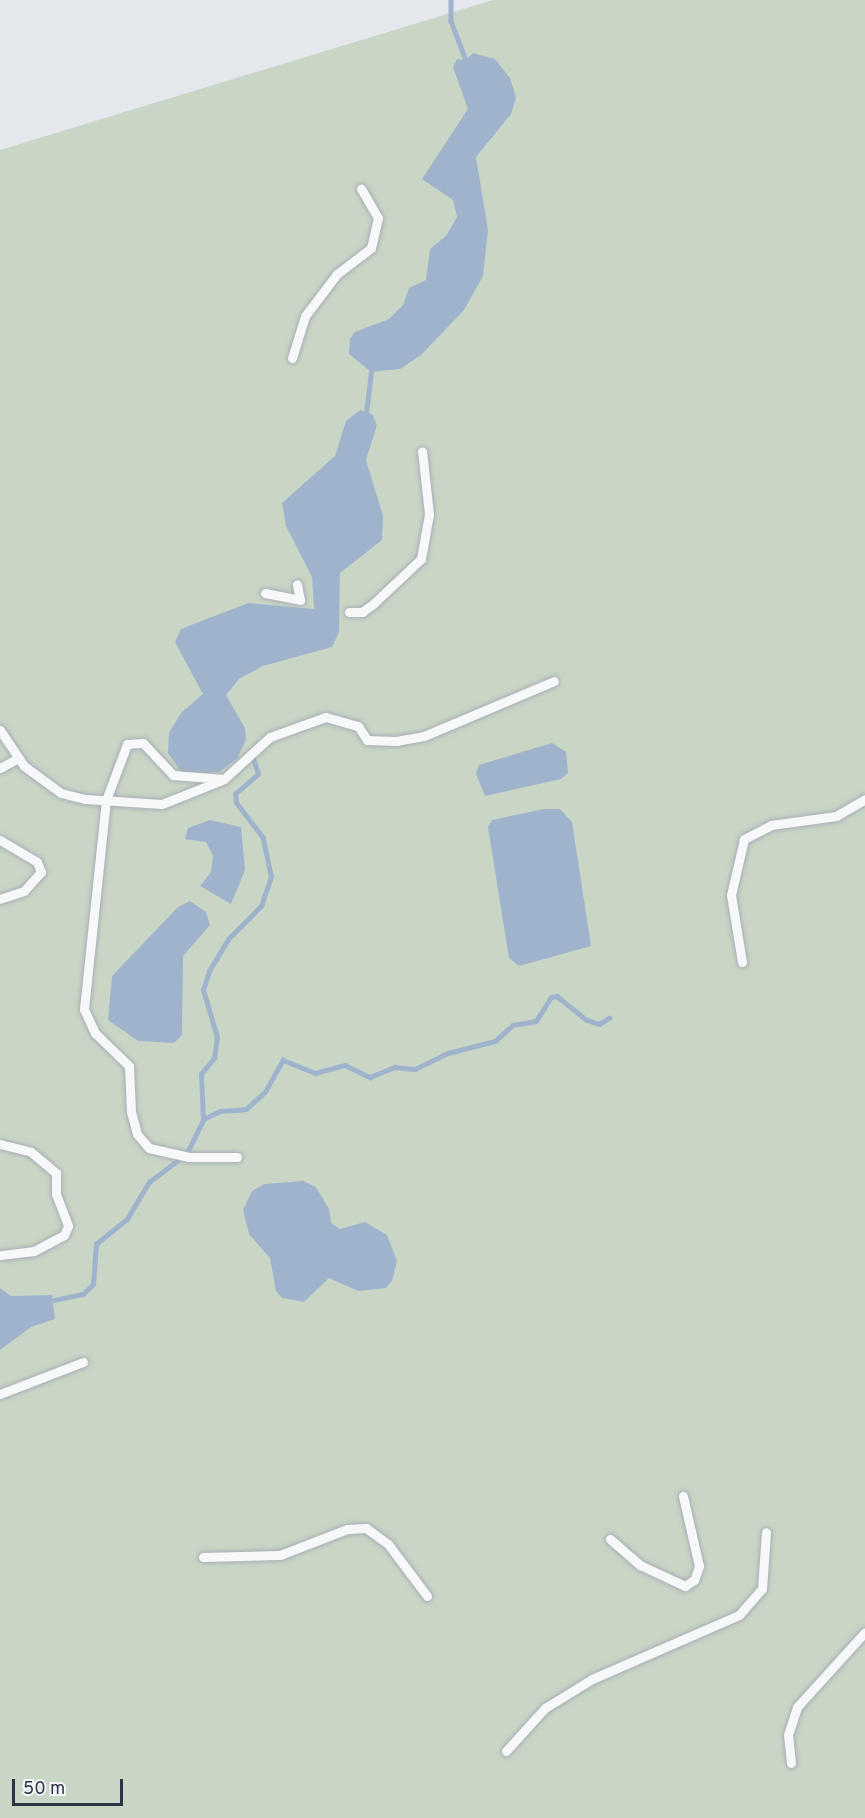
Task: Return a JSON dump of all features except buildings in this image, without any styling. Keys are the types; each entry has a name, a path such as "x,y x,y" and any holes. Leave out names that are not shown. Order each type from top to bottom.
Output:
{"lane":[{"path":"292,358 305,316 337,274 371,248 378,218 361,189"},
{"path":"349,612 362,612 373,604 421,559 429,514 422,451"},
{"path":"265,593 300,600 297,584"},
{"path":"0,730 18,759 61,793 106,800 162,804 208,789 224,779 270,737 326,717 358,726 367,740 396,741 424,736 554,681"},
{"path":"224,779 173,775 136,742 127,744 118,759 106,800 94,940 82,995 88,1024 129,1066 131,1112 137,1134 149,1148 189,1156 237,1157"},
{"path":"0,768 18,759"},
{"path":"742,962 731,895 744,838 771,825 844,813 865,799"},
{"path":"0,840 37,862 41,872 24,891 0,899"},
{"path":"0,1144 31,1152 56,1173 56,1194 68,1226 64,1235 34,1251 0,1255"},
{"path":"0,1394 83,1362"},
{"path":"610,1539 657,1575 674,1584 691,1583 699,1566 683,1496"},
{"path":"203,1557 280,1555 346,1529 366,1527 388,1544 427,1596"},
{"path":"506,1751 545,1708 592,1679 739,1616 762,1589 766,1532"},
{"path":"791,1763 788,1736 797,1707 865,1632"}],"green space":[{"path":"493,0 865,0 865,1818 0,1818 0,150"}],"water":[{"path":"473,53 495,59 510,78 516,98 511,114 476,157 488,230 483,276 464,310 421,355 400,369 371,372 349,354 350,339 355,332 389,319 403,305 409,288 426,280 430,249 446,236 457,217 453,200 422,179 468,109 453,67 457,59 466,60"},
{"path":"360,410 372,414 377,425 366,460 383,516 382,540 340,573 339,632 332,647 263,666 239,679 226,695 245,728 246,740 237,759 219,772 191,774 180,770 168,753 169,733 181,713 203,694 175,642 181,629 248,603 314,609 312,577 286,526 282,503 335,456 346,421"},
{"path":"552,743 566,752 568,773 561,779 485,796 476,774 479,765"},
{"path":"544,809 560,809 572,822 591,946 519,966 509,958 488,827 492,820"},
{"path":"210,820 241,827 245,870 231,904 200,886 211,872 213,856 206,842 185,839 188,828"},
{"path":"190,901 206,912 210,925 183,956 182,1035 174,1043 138,1041 108,1020 112,976 178,907"},
{"path":"303,1181 316,1187 329,1209 331,1223 340,1229 365,1222 387,1235 397,1261 392,1281 386,1288 358,1291 329,1278 304,1302 282,1298 276,1291 270,1258 249,1234 243,1210 252,1191 264,1184"},
{"path":"0,1288 11,1296 52,1295 55,1319 31,1327 0,1350"}],"waterway":[{"path":"451,0 451,21 466,60"},
{"path":"366,413 371,372"},
{"path":"187,1153 203,1120 201,1074 214,1058 217,1037 203,990 209,971 228,939 261,906 271,877 263,838 236,803 235,794 258,774 253,759"},
{"path":"203,1119 220,1111 246,1109 265,1092 283,1060 315,1073 345,1065 370,1077 395,1067 415,1069 448,1053 495,1041 513,1025 536,1021 551,997 557,996 587,1020 599,1024 609,1018"},
{"path":"54,1300 83,1294 93,1284 96,1244 127,1219 149,1182 176,1162"}]}
